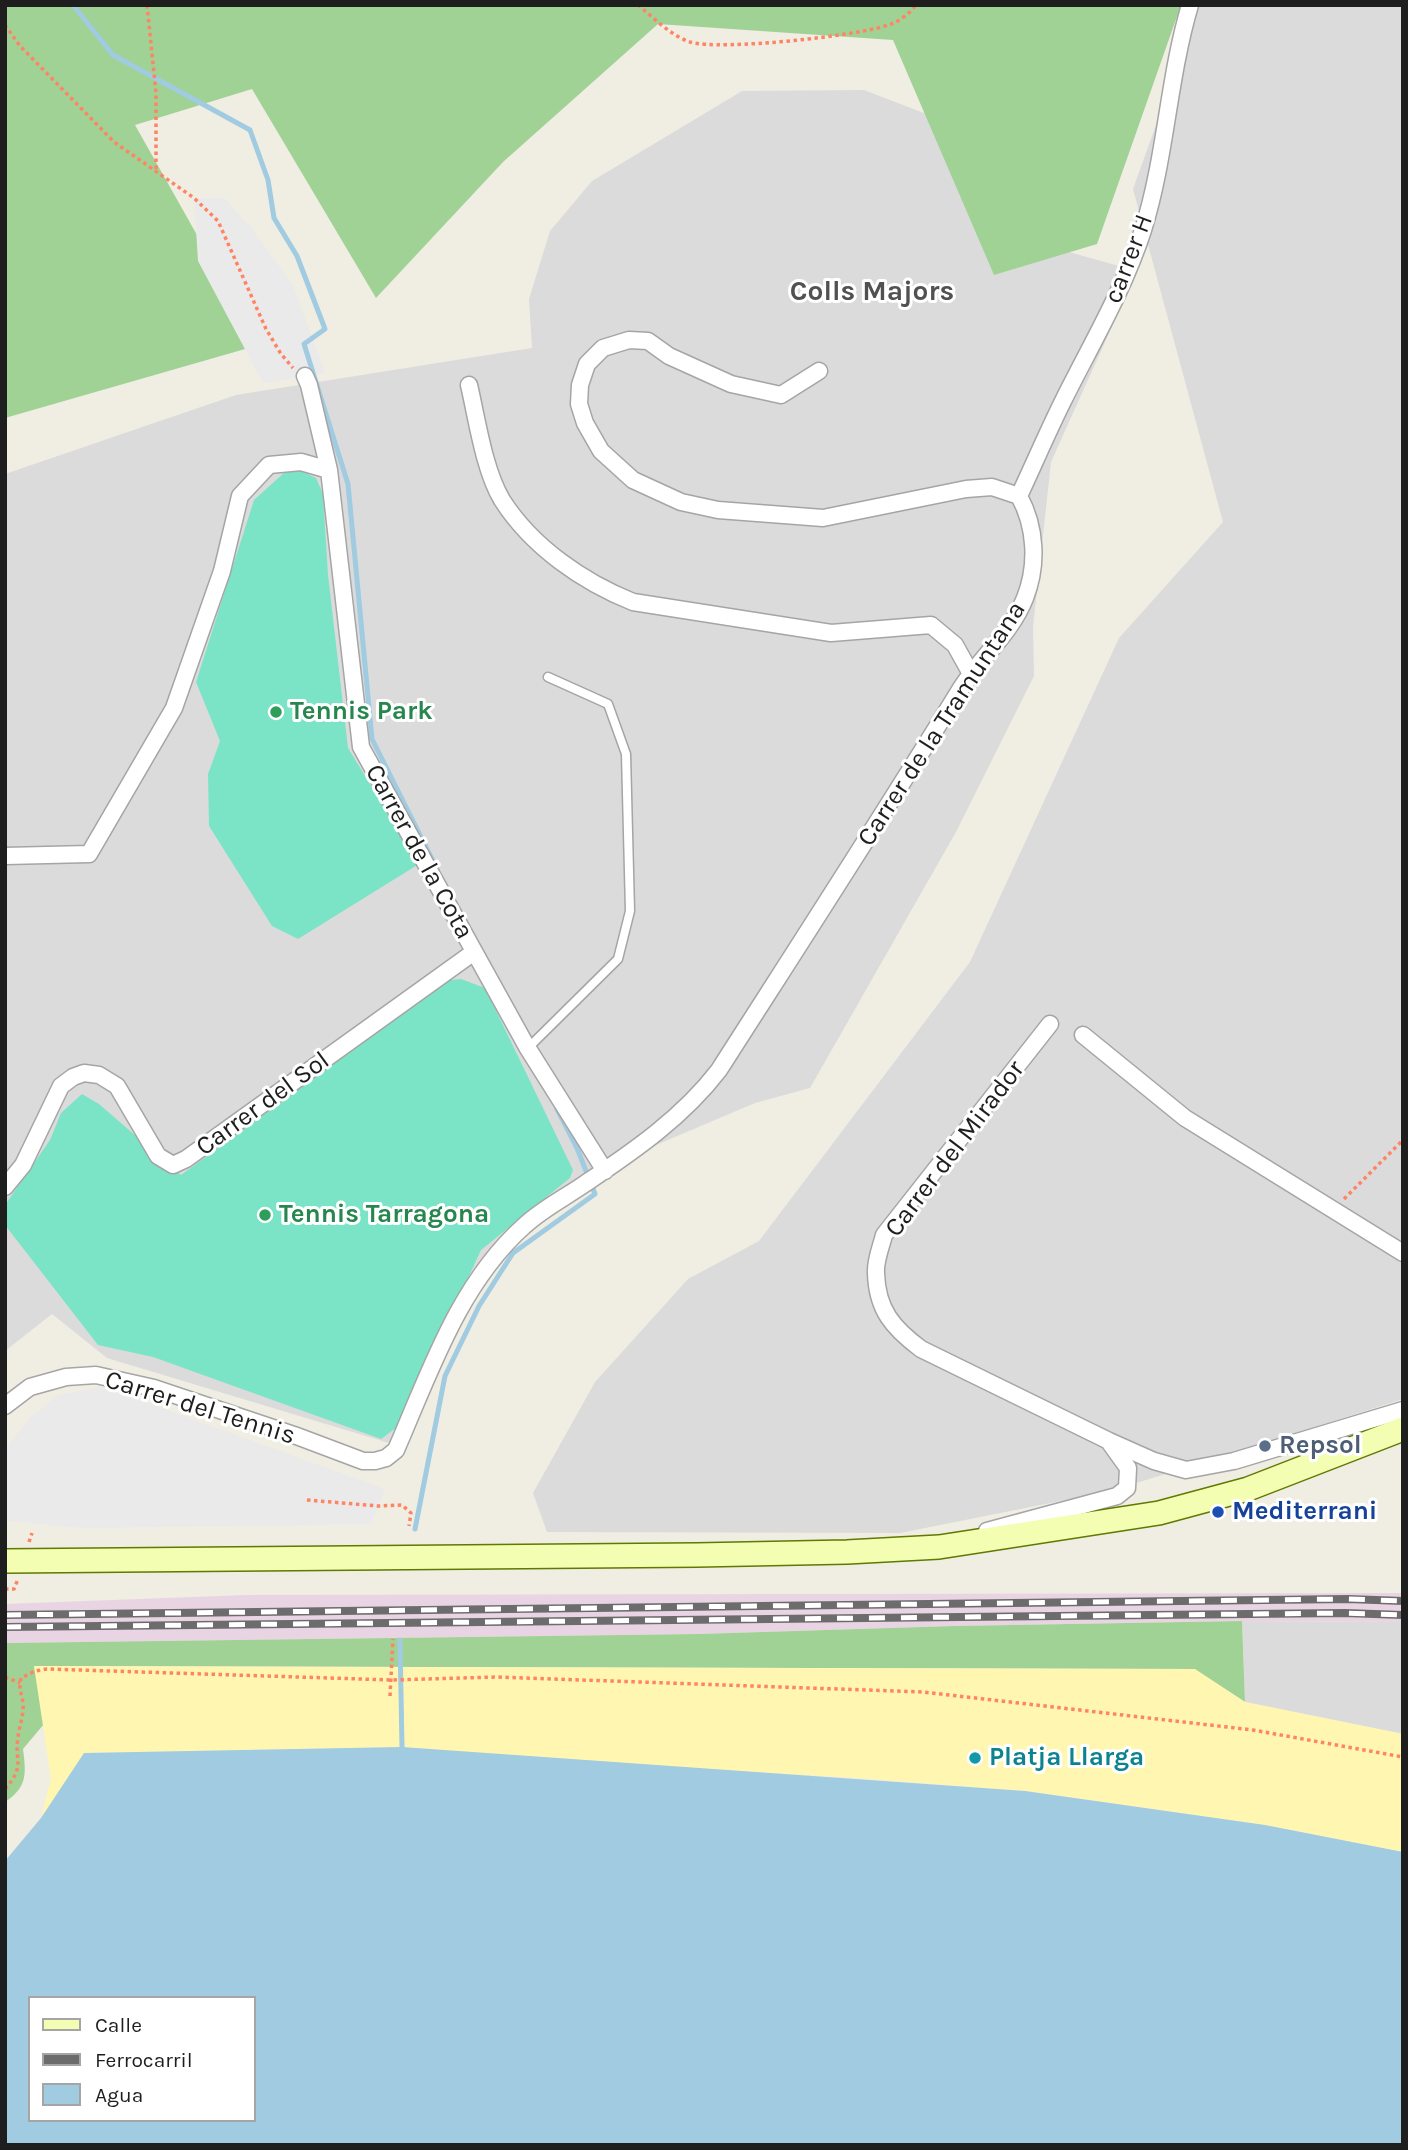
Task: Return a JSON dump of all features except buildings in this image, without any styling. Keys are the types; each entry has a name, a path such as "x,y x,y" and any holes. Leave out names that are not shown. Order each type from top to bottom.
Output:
{"street":[{"name":"carrer H","path":"1020,496 1063,402 1121,289 1142,230 1156,183 1176,64 1190,5"},
{"path":"819,371 781,395 731,384 669,356 648,341 629,340 603,348 587,364 580,385 579,404 585,424 601,451 633,481 681,502 718,510 823,518 966,489 992,487 1020,496"},
{"name":"Carrer de la Cota","path":"307,380 329,470 361,747 528,1048 602,1173"},
{"path":"470,385 486,459 502,499 527,531 582,577 609,593 633,602 831,633 931,625 955,645 970,672"},
{"path":"5,856 89,854 174,708 222,571 240,496 269,465 301,462 329,470"},
{"name":"Carrer de la Tramuntana","path":"396,1450 454,1321 477,1281 527,1223 602,1173 682,1112 719,1070 970,672 1006,634 1025,598 1034,560 1033,533 1027,509 1020,496"},
{"name":"Carrer del Sol","path":"5,1187 23,1165 61,1086 73,1077 85,1073 99,1075 117,1086 158,1156 173,1165 186,1159 474,952"},
{"name":"Carrer del Mirador","path":"1050,1024 884,1235 875,1270 880,1304 899,1333 921,1349 1109,1441 1154,1461 1186,1470 1234,1461 1403,1410"},
{"path":"1083,1035 1185,1118 1403,1253"},
{"name":"Carrer del Tennis","path":"5,1406 30,1387 66,1377 96,1376 154,1388 363,1461 386,1458 396,1450"},
{"path":"5,1561 710,1555 847,1552 961,1544 1159,1513 1248,1489 1403,1429"},
{"path":"961,1544 992,1529 1117,1496 1127,1488 1128,1468 1109,1441"}],"lane":[{"path":"528,1048 618,960 630,911 626,754 608,704 548,677"}],"path":[{"path":"147,5 156,93 156,172"},
{"path":"638,5 671,33 691,42 717,46 857,33 893,24 916,5"},
{"path":"5,25 20,46 114,142 194,198 218,221 266,329 281,354 307,380"},
{"path":"1332,1210 1403,1140"},
{"path":"307,1500 378,1506 402,1505 411,1513 410,1526"},
{"path":"390,1696 393,1639"},
{"path":"5,1789 17,1771 19,1758 17,1741 23,1704 19,1689 21,1678 47,1669 392,1680 498,1677 922,1692 1253,1730 1403,1757"},
{"path":"5,1677 20,1683"}],"shaded area":[{"path":"1199,5 1403,5 1403,1399 1111,1491 900,1533 547,1532 533,1493 595,1382 688,1279 759,1241 970,962 1119,638 1223,522 1133,189"},
{"path":"864,90 1023,151 1008,235 1137,271 1051,462 1033,627 1034,676 956,832 810,1088 755,1103 583,1176 487,1254 408,1429 389,1443 107,1358 52,1314 5,1351 5,474 236,395 532,348 529,299 550,231 592,181 742,91"},
{"path":"194,198 224,198 249,225 293,285 325,373 263,383 198,261"},
{"path":"98,1387 385,1489 371,1524 82,1528 6,1521 5,1448 30,1418 58,1395"},
{"path":"1403,1593 1403,1622 1242,1621 699,1634 5,1643 5,1604 247,1595"},
{"path":"1242,1621 1403,1622 1403,1734 1245,1702"}],"green space":[{"path":"5,5 1181,5 1097,244 994,275 893,40 658,24 503,162 376,298 252,89 135,125 259,345 5,418"},
{"name":"Tennis Park","path":"299,470 316,478 323,494 328,575 348,748 419,864 298,939 272,926 209,826 208,774 220,741 196,682 254,500 286,471"},
{"name":"Tennis Tarragona","path":"461,979 485,988 573,1170 570,1178 481,1250 400,1425 381,1439 153,1357 98,1345 5,1225 5,1205 50,1140 61,1113 82,1094 99,1104 181,1175 449,980"},
{"path":"1242,1621 1245,1702 1194,1669 35,1666 44,1724 23,1749 25,1765 22,1785 5,1802 5,1643 699,1634"}],"sand":[{"name":"Platja Llarga","path":"34,1666 1195,1669 1245,1702 1403,1734 1403,1852 1265,1825 1025,1791 402,1747 84,1753 41,1818 51,1779"}],"water":[{"path":"402,1747 1025,1791 1265,1825 1403,1852 1403,2145 5,2145 5,1861 41,1818 84,1753"}],"waterway":[{"path":"73,5 113,55 250,130 268,180 274,218 297,256 325,329 304,344 348,484 372,739 437,869"},
{"path":"415,1529 445,1376 479,1306 513,1253 595,1194 577,1148 557,1109"},
{"path":"400,1640 402,1747"}],"railway":[{"path":"5,1615 1348,1599 1403,1601"},
{"path":"5,1627 1345,1613 1403,1615"}],"place":[{"name":"Tennis Park","path":"276,712"},
{"name":"Tennis Tarragona","path":"265,1215"},
{"name":"Repsol","path":"1265,1446"},
{"name":"Mediterrani","path":"1218,1512"},
{"name":"Platja Llarga","path":"975,1758"}],"district":[{"name":"Colls Majors","path":"872,292"}]}
